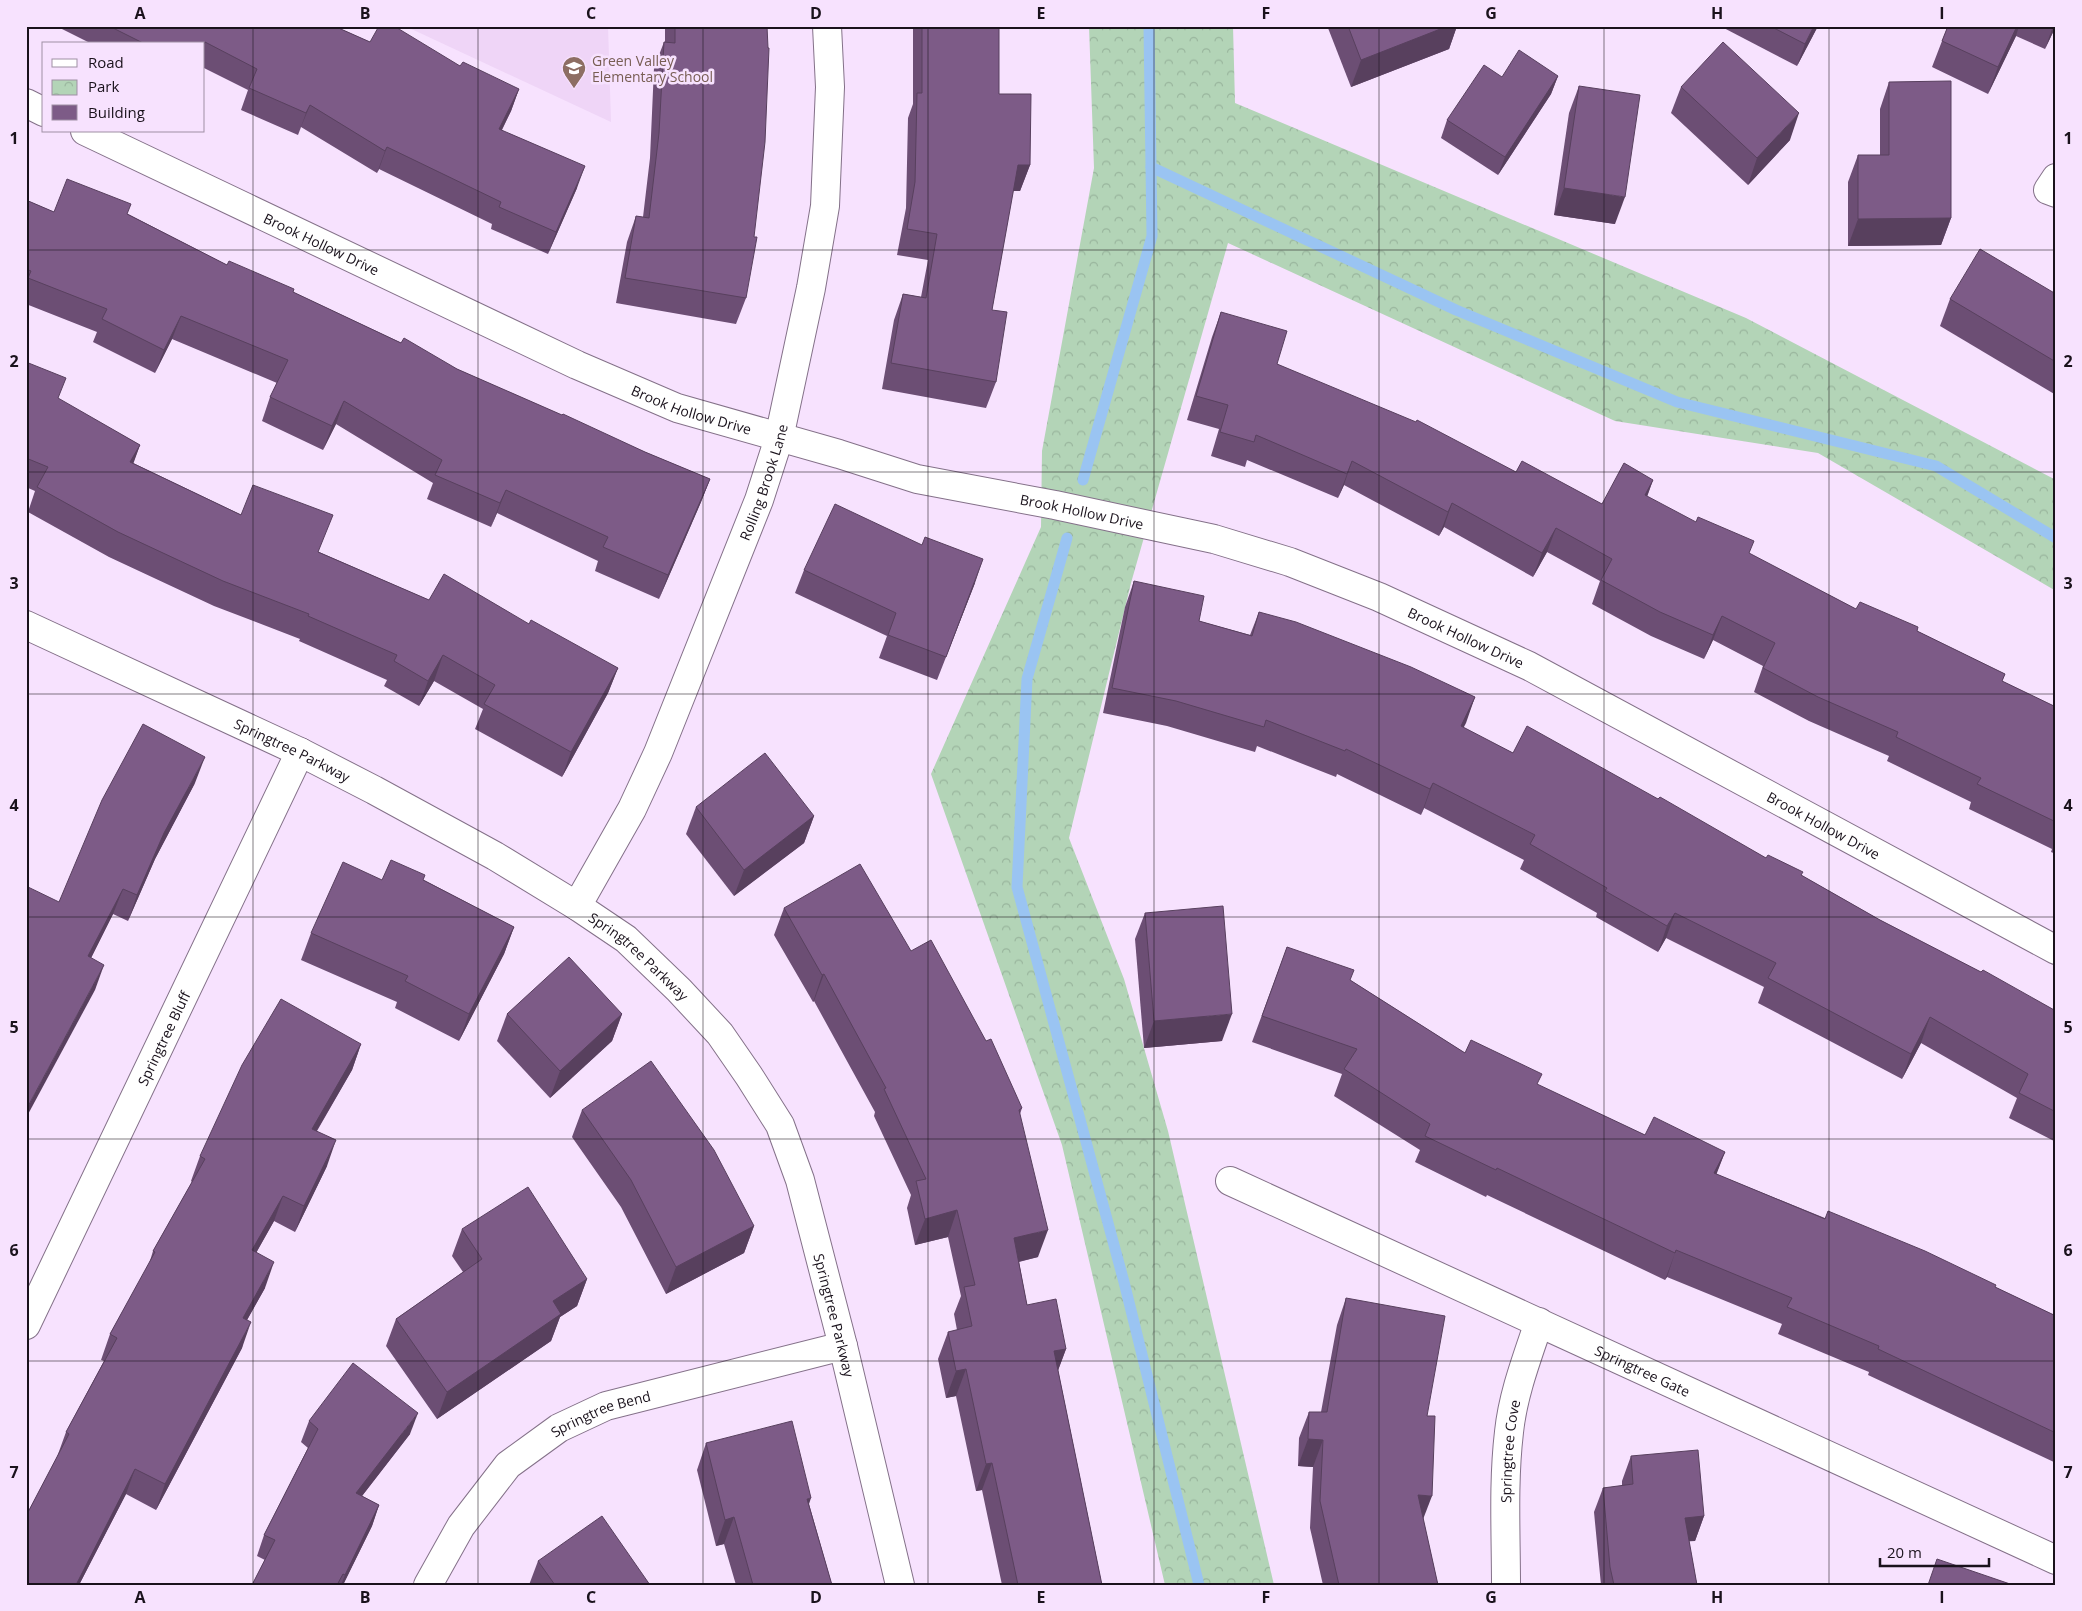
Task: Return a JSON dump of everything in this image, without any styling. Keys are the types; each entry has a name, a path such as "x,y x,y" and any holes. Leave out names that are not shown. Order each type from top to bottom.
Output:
{"street":[{"name":"Rolling Brook Lane","path":"577,906 632,808 658,753 759,500 779,438 812,288 825,206 830,86 827,26"},
{"path":"26,103 42,111"},
{"name":"Brook Hollow Drive","path":"87,132 577,365 677,408 839,454 917,479 1055,505 1214,539 1290,562 1370,593 1529,666 2056,950"},
{"name":"Springtree Parkway","path":"26,625 300,752 495,856 577,906 626,939 679,990 720,1034 780,1126 800,1180 843,1346 900,1585"},
{"name":"Springtree Bluff","path":"26,1325 300,752"},
{"name":"Springtree Gate","path":"1230,1181 2056,1560"},
{"name":"Springtree Cove","path":"1506,1585 1506,1487 1509,1432 1518,1385 1539,1322"},
{"name":"Springtree Bend","path":"428,1585 460,1526 508,1465 559,1428 606,1406 843,1346"}],"shaded area":[{"name":"Green Valley Elementary School","path":"405,26 608,26 611,122"}],"green space":[{"path":"1089,26 1233,26 1235,103 1746,318 2056,480 2056,591 1818,453 1615,421 1228,243 1131,583 1069,838 1124,979 1168,1131 1274,1585 1165,1585 1062,1145 931,774 1041,527 1042,451 1094,168"}],"building":[{"path":"109,26 334,26 370,42 379,26 394,26 460,66 463,62 519,89 499,129 585,166 556,232 499,207 501,202 387,147 385,151 310,105 306,113 249,88 257,69 205,42 141,42"},
{"path":"675,26 767,26 769,48 765,142 754,237 757,237 746,298 625,278 636,216 649,218 659,133 664,42 675,43"},
{"path":"922,26 999,26 999,94 1031,94 1030,165 1018,165 992,310 1007,312 996,382 891,363 903,294 926,298 937,234 907,229 915,182 917,93 922,93"},
{"path":"1348,26 1448,26 1361,60"},
{"path":"1770,26 1814,26 1805,44"},
{"path":"1948,26 2017,26 1998,67 1942,41"},
{"path":"1723,42 1799,113 1757,158 1681,87"},
{"path":"1519,50 1558,76 1505,157 1447,120 1484,65 1502,77"},
{"path":"1951,81 1951,218 1858,219 1858,155 1889,155 1889,82"},
{"path":"1579,86 1640,95 1625,197 1564,188"},
{"path":"67,179 131,204 127,214 227,265 229,261 294,289 293,292 401,343 404,338 457,369 710,479 668,575 603,547 608,537 506,490 500,503 435,475 442,460 344,401 332,426 270,397 288,360 181,316 164,350 102,319 107,309 28,278 31,271 26,269 26,200 54,212"},
{"path":"1980,249 2056,294 2056,362 1950,299"},
{"path":"1221,312 1287,331 1277,364 1416,422 1417,420 1516,472 1522,461 1602,504 1624,463 1653,480 1645,495 1696,522 1698,517 1754,541 1749,553 1856,609 1860,602 1918,627 1917,631 2005,674 2002,681 2056,707 2056,822 1977,784 1981,778 1896,737 1898,732 1818,697 1763,668 1775,643 1722,616 1713,635 1660,612 1601,580 1612,559 1556,528 1542,553 1452,503 1448,512 1352,461 1347,474 1256,435 1254,442 1220,432 1228,405 1196,396"},
{"path":"26,362 66,378 58,398 140,445 130,462 241,515 253,485 333,515 318,552 429,600 444,574 529,624 531,620 618,668 571,752 484,704 495,685 443,655 428,681 394,661 397,655 308,616 309,614 223,581 118,532 37,487 48,467 26,458"},
{"path":"835,504 922,545 925,537 983,559 946,657 888,635 896,613 804,570"},
{"path":"1134,581 1204,596 1199,621 1252,636 1259,612 1296,622 1411,667 1475,697 1461,726 1513,753 1527,726 1658,799 1660,797 1766,858 1768,855 1803,872 1801,875 1880,920 1981,972 1983,970 2056,1011 2056,1112 2019,1093 2028,1074 1930,1017 1911,1054 1768,978 1776,963 1675,913 1667,926 1605,891 1607,888 1530,844 1535,835 1433,783 1430,789 1346,749 1345,751 1266,720 1264,727 1176,701 1112,688"},
{"path":"143,724 205,757 164,833 137,895 123,889 88,956 104,965 26,1110 26,890 28,887 59,902 102,800"},
{"path":"765,753 814,816 744,870 696,807"},
{"path":"391,860 425,875 423,880 514,927 469,1014 405,981 408,976 311,933 343,862 382,880"},
{"path":"860,864 911,951 931,940 986,1041 991,1039 1022,1108 1019,1110 1048,1230 1014,1238 1027,1305 1056,1299 1066,1349 1054,1351 1102,1585 1018,1585 992,1463 986,1464 966,1369 956,1371 948,1332 972,1326 964,1287 975,1285 957,1210 925,1219 916,1181 926,1179 884,1089 886,1088 824,974 822,975 784,908"},
{"path":"1223,906 1232,1014 1154,1021 1145,913"},
{"path":"1287,947 1354,970 1350,980 1465,1053 1471,1040 1542,1074 1537,1084 1645,1135 1654,1117 1725,1152 1714,1173 1825,1219 1828,1211 1925,1251 2056,1316 2056,1433 1878,1349 1879,1346 1787,1307 1792,1298 1676,1250 1675,1253 1497,1168 1496,1170 1425,1136 1430,1124 1344,1069 1357,1049 1262,1016"},
{"path":"569,957 622,1014 560,1071 507,1014"},
{"path":"281,999 361,1044 312,1129 336,1140 304,1206 283,1196 252,1250 274,1262 243,1318 251,1322 165,1484 135,1469 76,1585 26,1585 26,1531 28,1528 26,1528 26,1516 69,1434 66,1432 117,1338 110,1334 155,1252 153,1251 205,1159 200,1156 242,1065"},
{"path":"651,1061 714,1150 754,1226 676,1267 631,1180 582,1110"},
{"path":"528,1187 587,1279 553,1301 561,1314 447,1392 396,1319 482,1259 462,1229"},
{"path":"1346,1298 1445,1316 1427,1416 1435,1416 1432,1496 1418,1495 1438,1585 1339,1585 1320,1501 1323,1440 1308,1439 1309,1412 1327,1412"},
{"path":"353,1363 418,1413 356,1493 379,1505 345,1575 343,1574 337,1585 252,1585 275,1540 264,1535 318,1429 309,1421"},
{"path":"792,1421 811,1498 807,1499 832,1585 753,1585 734,1517 725,1520 706,1443"},
{"path":"1698,1450 1704,1516 1685,1518 1697,1585 1614,1585 1610,1567 1603,1488 1633,1484 1631,1456"},
{"path":"602,1516 650,1585 555,1585 538,1561"},
{"path":"1937,1559 2013,1585 1928,1585"}],"waterway":[{"path":"1083,480 1152,236 1149,26"},
{"path":"1151,167 1456,310 1677,402 1936,466 2056,538"},
{"path":"1067,538 1027,679 1017,887 1124,1282 1199,1585"}],"place":[{"name":"Green Valley Elementary School","path":"574,89"}]}
